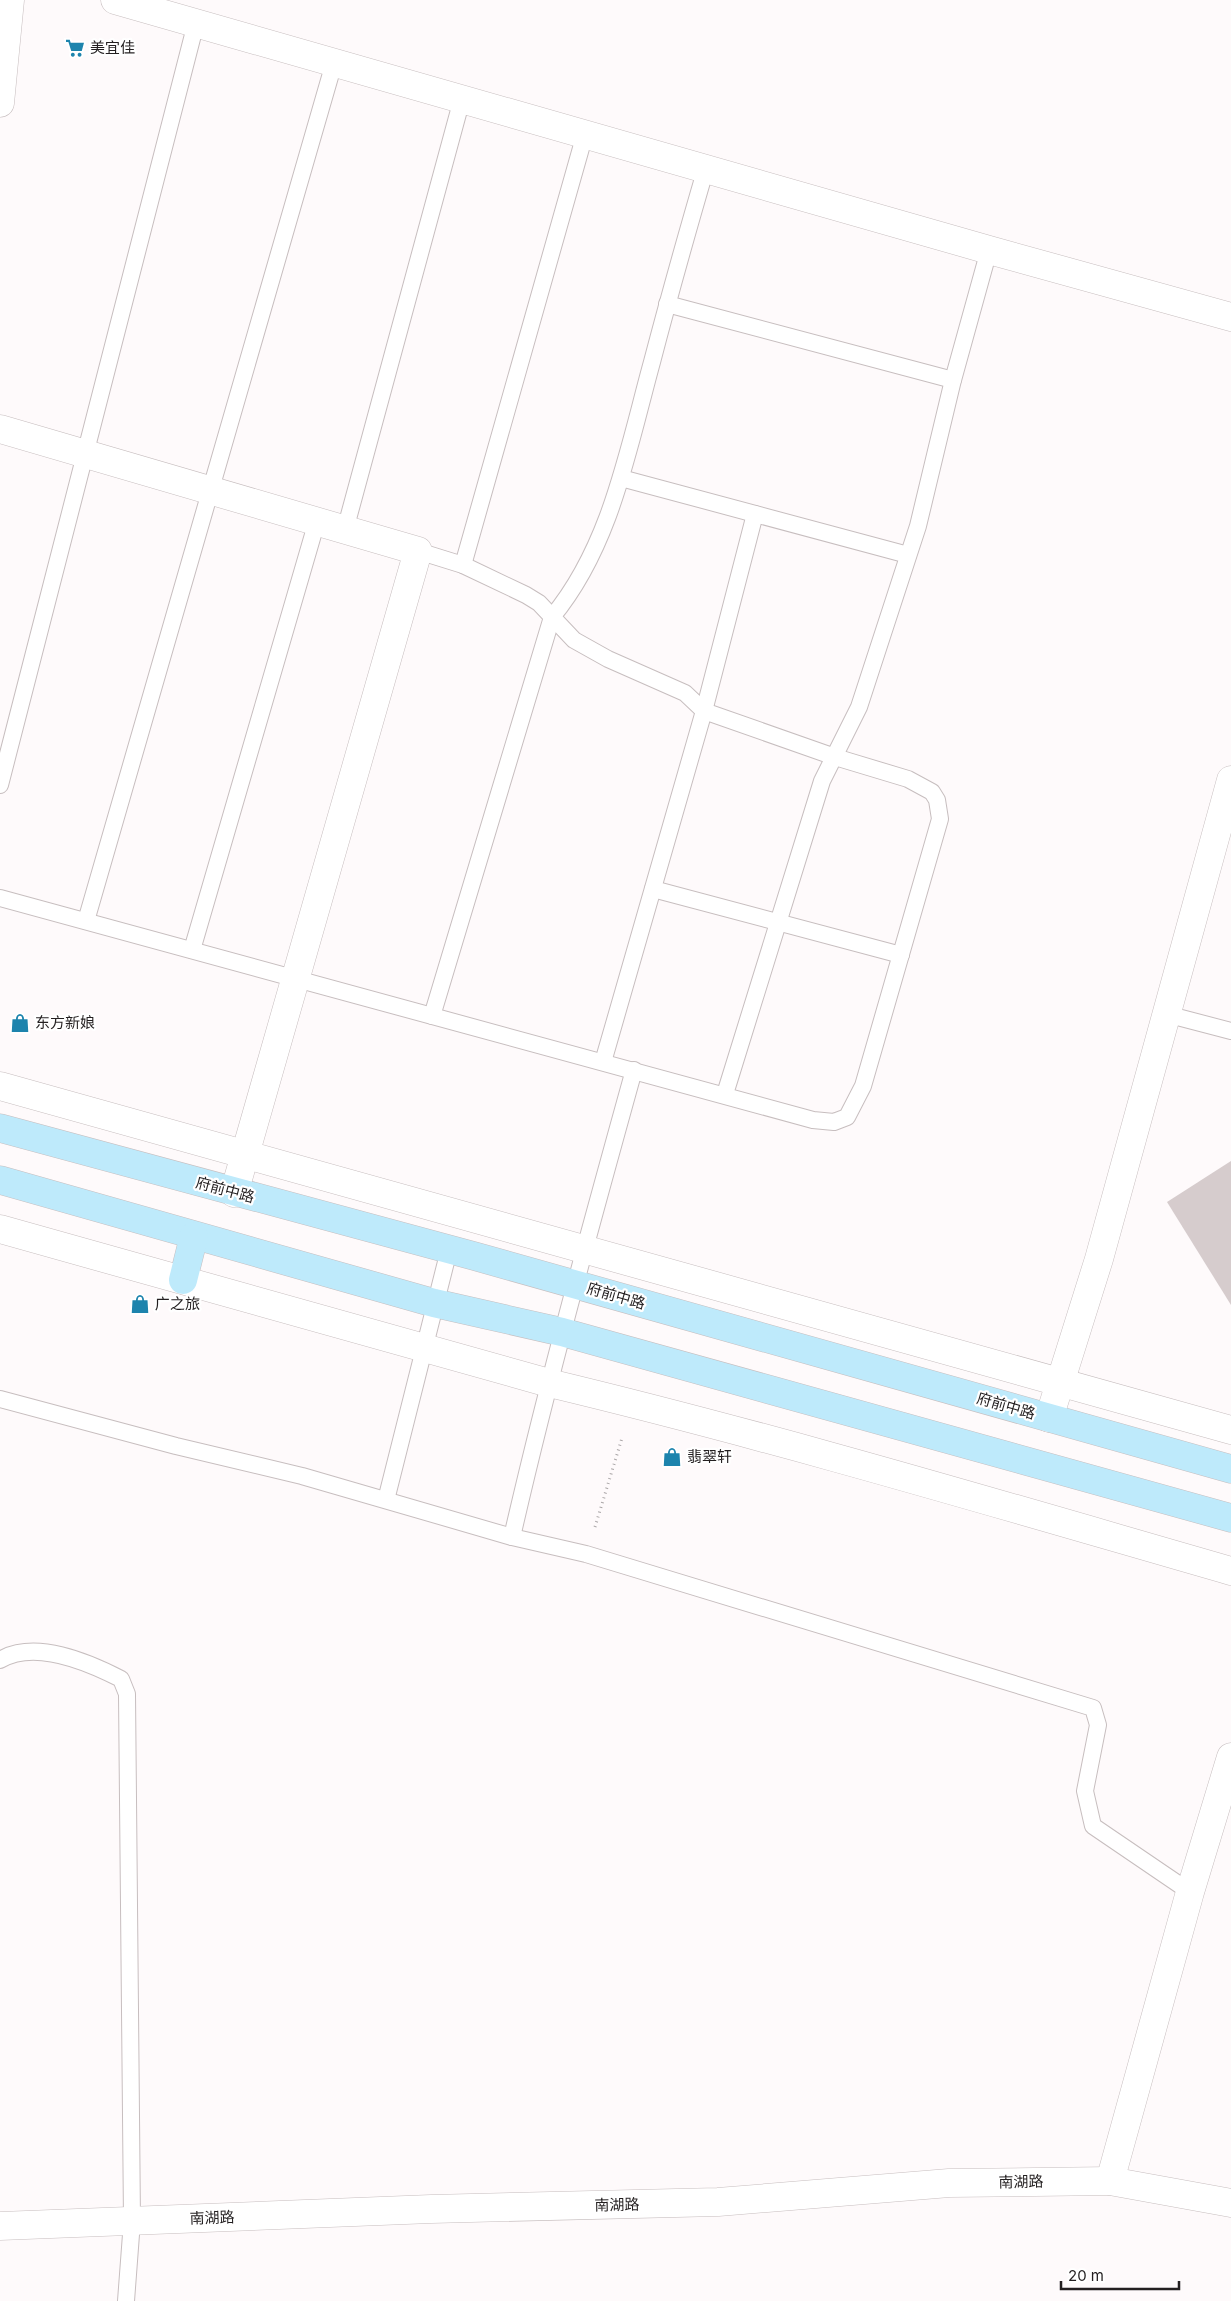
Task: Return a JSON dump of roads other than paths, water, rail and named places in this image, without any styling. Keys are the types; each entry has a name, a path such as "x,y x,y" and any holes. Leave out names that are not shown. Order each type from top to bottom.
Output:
{"main road":[{"name":"府前中路","path":"0,1128 574,1284 1231,1469"},
{"path":"0,1180 434,1303 562,1332 1231,1518"},
{"path":"182,1280 194,1236"}],"street":[{"path":"0,103 10,0"},
{"path":"114,0 989,250 1231,317"},
{"path":"0,429 418,551 234,1193"},
{"path":"1049,1418 1098,1259 1166,1014 1221,859 1231,780"},
{"path":"0,1086 1231,1430"},
{"path":"0,1229 549,1383 632,1403 1231,1571"},
{"path":"1110,2181 1190,1892 1231,1757"},
{"name":"南湖路","path":"0,2226 431,2209 718,2202 949,2183 1110,2181 1231,2203"}],"lane":[{"path":"0,784 3,762 196,23"},
{"path":"86,921 209,490 334,63"},
{"path":"345,530 462,99"},
{"path":"463,564 585,134"},
{"path":"432,1016 552,617 579,578 598,539 621,478 667,304 706,168"},
{"path":"725,1094 822,781 859,707 918,526 953,380 989,250"},
{"path":"667,304 953,380"},
{"path":"621,478 908,555"},
{"path":"603,1062 704,711 755,514"},
{"path":"192,950 317,521"},
{"path":"0,898 725,1094 813,1120 834,1122 848,1117 863,1086 940,819 937,800 932,792 908,779 835,757 704,711 685,693 608,659 574,640 539,603 526,595 463,564 418,551"},
{"path":"653,889 901,955"},
{"path":"1166,1014 1231,1031"},
{"path":"512,1537 574,1284 634,1070"},
{"path":"386,1500 448,1250"},
{"path":"0,1399 176,1446 302,1476 512,1537 586,1554 1093,1708 1098,1725 1085,1791 1093,1826 1190,1892"},
{"path":"0,1660 11,1653 32,1652 71,1658 102,1669 121,1680 127,1694 132,2221 126,2301"}],"place":[{"name":"美宜佳","path":"75,48"},
{"name":"东方新娘","path":"20,1023"},
{"name":"广之旅","path":"140,1304"},
{"name":"翡翠轩","path":"672,1457"}]}
